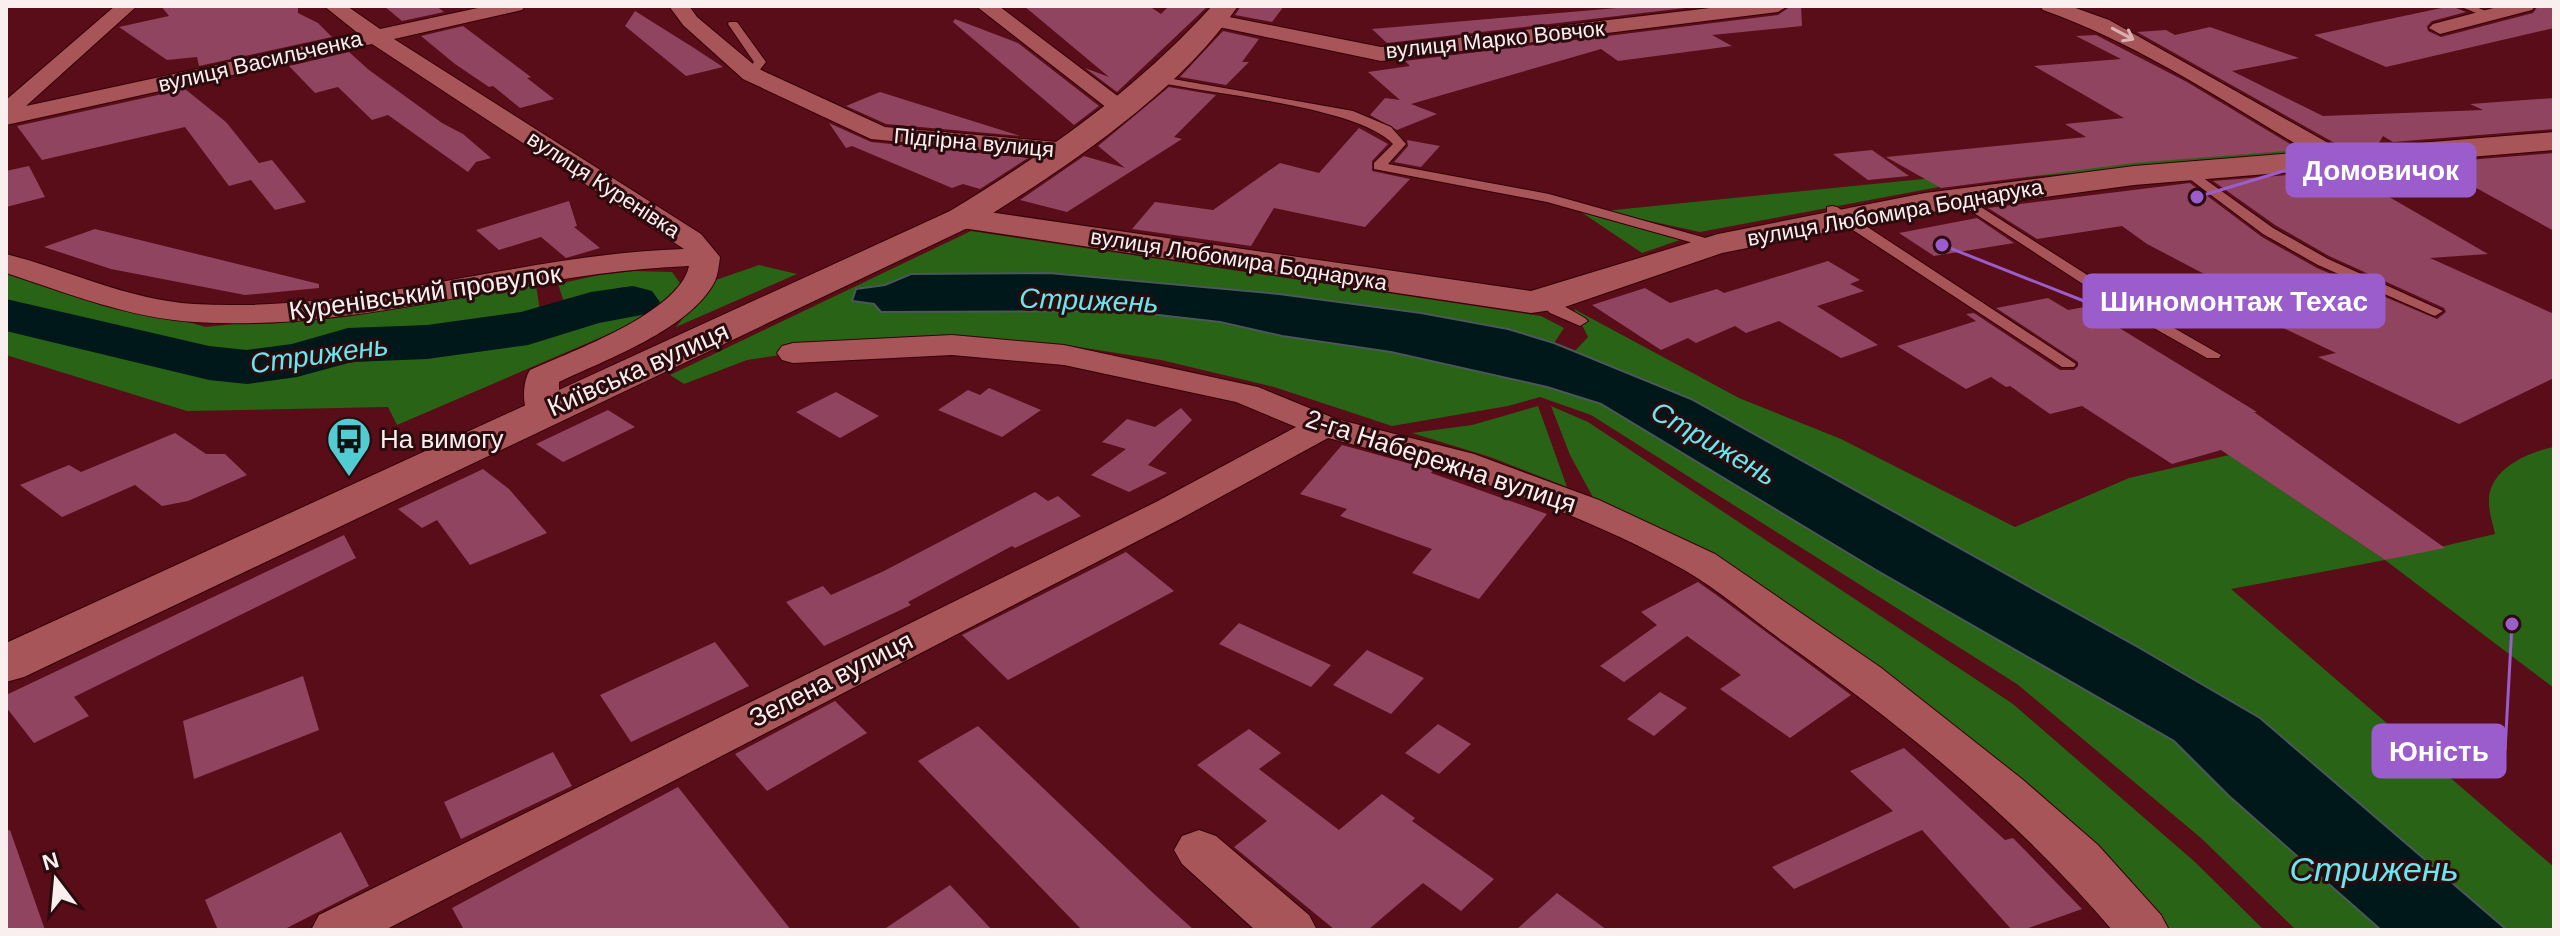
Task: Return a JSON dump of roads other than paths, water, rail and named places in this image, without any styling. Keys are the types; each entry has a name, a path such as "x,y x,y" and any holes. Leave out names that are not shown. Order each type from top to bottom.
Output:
{"street":[{"path":"6,112 127,6"},
{"name":"вулиця Куренівка","path":"334,6 375,36 691,240 706,257 701,279 688,296 651,322 542,377 542,412"},
{"name":"вулиця Васильченка","path":"6,118 515,6"},
{"name":"Підгірна вулиця","path":"679,6 690,21 751,74 880,134 1069,151"},
{"path":"986,6 1124,110"},
{"name":"вулиця Марко Вовчок","path":"1220,13 1381,54 1778,6"},
{"path":"2050,6 2102,24 2138,42 2337,158"},
{"path":"2440,28 2525,6"},
{"name":"Київська вулиця","path":"6,664 542,412 904,248 962,218 1069,151 1124,110 1220,13"},
{"name":"вулиця Любомира Боднарука","path":"962,218 1512,301 1546,301 1715,245 1838,213 2084,180 2554,141"},
{"name":"Куренівський провулок","path":"6,263 123,302 191,313 256,315 339,310 635,260 706,257"},
{"name":"2-га Набережна вулиця","path":"793,353 952,345 1064,355 1246,394 1324,426 1461,462 1586,508 1701,563 1865,678 2005,792 2081,859 2143,930"},
{"name":"Зелена вулиця","path":"337,930 1169,510 1324,426"},
{"path":"1199,850 1291,930"}],"lane":[{"path":"2464,6 2490,15"},
{"path":"733,24 760,62 751,74"},
{"path":"1156,79 1349,114 1387,130 1400,144 1379,166 1549,198 1715,245"},
{"path":"2188,171 2268,231 2323,262 2435,311"},
{"path":"1959,197 2134,311 2213,355"},
{"path":"1838,213 2068,364"},
{"path":"1546,301 1555,310 1580,321"}],"water":[{"name":"Стрижень","path":"1049,273 1279,294 1421,313 1508,329 1554,343 1691,399 2260,718 2507,930 2381,930 2229,796 2174,741 1876,570 1601,404 1547,387 1391,352 1282,336 1220,322 1123,311 881,312 874,304 852,301 856,289 885,285 911,274"}],"waterway":[{"name":"Стрижень","path":"6,315 209,363 247,367 297,360 348,345 427,342 528,328 591,308 633,302"}],"place":[{"name":"Домовичок","path":"2197,197"},
{"name":"Шиномонтаж Техас","path":"1942,245"},
{"name":"На вимогу","path":"349,478"},
{"name":"Юність","path":"2512,624"}]}
